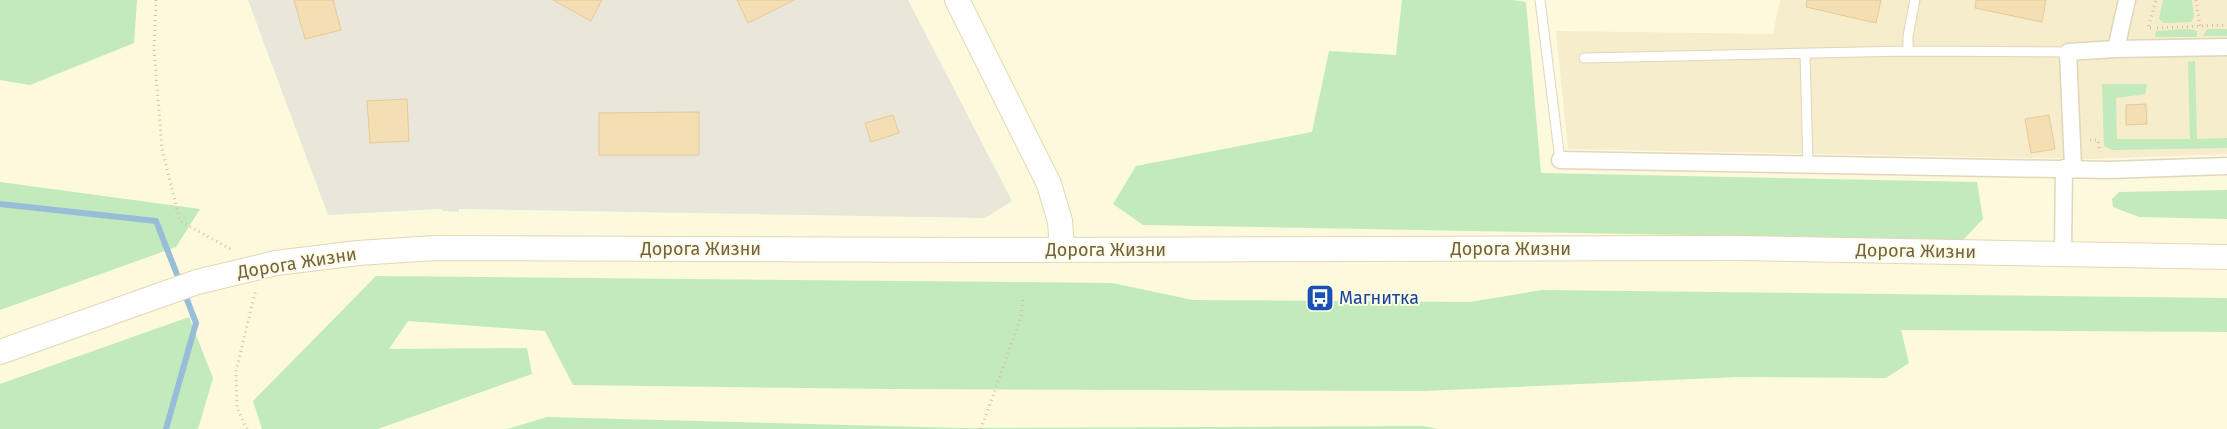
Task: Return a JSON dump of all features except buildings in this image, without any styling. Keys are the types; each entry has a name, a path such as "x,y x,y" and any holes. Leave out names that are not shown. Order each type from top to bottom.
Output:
{"main road":[{"path":"958,0 1049,184 1060,221 1062,250"},
{"name":"Дорога Жизни","path":"0,352 197,282 261,267 358,253 435,248 1062,250 1738,248 2227,257"}],"street":[{"path":"2116,49 2127,0"},
{"path":"2063,254 2069,168 2068,52 2227,47"},
{"path":"1560,160 2108,170 2227,166"}],"lane":[{"path":"1540,0 1560,160"},
{"path":"1908,51 1908,36 1915,0"},
{"path":"1584,58 1908,51 2068,52"},
{"path":"1805,54 1808,165"}],"path":[{"path":"156,0 154,49 162,149 180,221 261,267 236,371 237,408 247,429"},
{"path":"2156,0 2148,28 2227,25"},
{"path":"2196,0 2200,26 2200,48"},
{"path":"981,429 1020,317 1023,300"}],"shaded area":[{"path":"248,0 908,0 1012,201 985,218 459,209 459,212 438,209 328,215"},
{"path":"1780,0 2227,0 2227,154 2091,159 1568,149 1556,31 1773,34"}],"green space":[{"path":"0,0 137,0 134,43 30,85 0,80"},
{"path":"1402,0 1513,0 1526,2 1541,173 1977,182 1983,219 1963,240 1143,225 1113,204 1136,166 1312,132 1329,51 1396,55"},
{"path":"2163,0 2192,0 2194,16 2191,22 2164,23 2159,19"},
{"path":"2188,29 2197,31 2197,37 2155,37 2156,31"},
{"path":"2207,29 2227,29 2227,36 2203,36"},
{"path":"2195,61 2197,139 2227,138 2227,148 2112,150 2104,146 2102,84 2147,84 2145,94 2116,98 2117,139 2190,139 2188,62"},
{"path":"0,182 200,209 176,247 0,310"},
{"path":"2227,190 2227,219 2139,217 2113,207 2112,199 2119,192"},
{"path":"376,276 1112,283 1193,300 1470,302 1542,290 2227,298 2227,332 1901,330 1909,363 1886,378 1738,377 1425,391 891,389 573,385 545,331 408,321 389,349 527,348 532,374 378,429 262,429 253,401"},
{"path":"189,317 213,378 198,429 0,429 0,384"},
{"path":"547,417 961,428 1424,426 1438,429 507,429"}],"waterway":[{"path":"0,204 156,221 180,282"},
{"path":"166,429 196,323 184,292"}],"place":[{"name":"Магнитка","path":"1320,298"}]}
